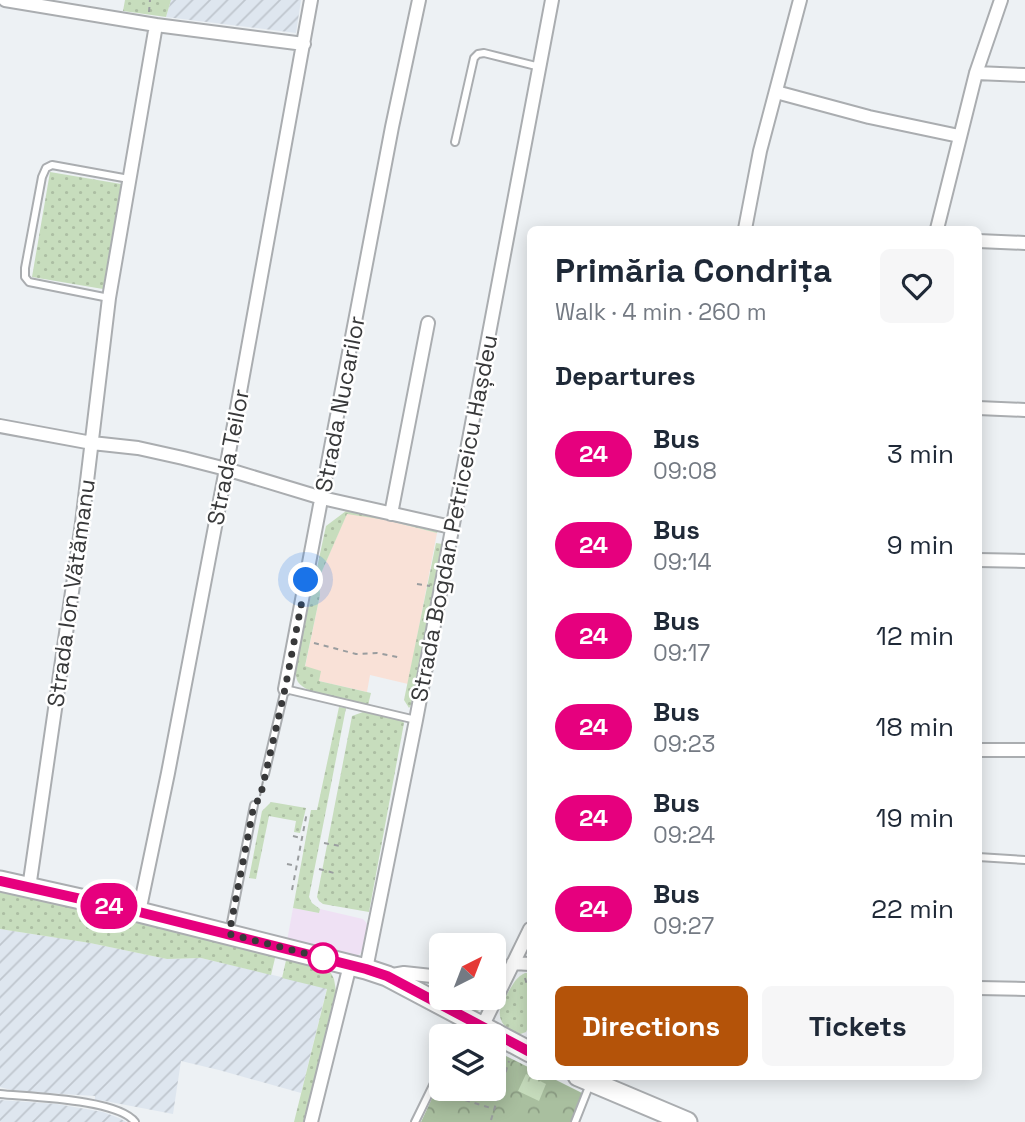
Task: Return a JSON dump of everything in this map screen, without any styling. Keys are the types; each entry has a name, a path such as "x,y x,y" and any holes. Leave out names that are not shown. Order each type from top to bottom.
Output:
{"street":[{"path":"5,0 156,25 304,44"},
{"name":"Strada Teilor","path":"139,912 171,760 226,469 311,0"},
{"name":"Strada Nucarilor","path":"285,689 392,127 419,0"},
{"name":"Strada Bogdan Petriceicu Hașdeu","path":"311,1122 358,967 416,720 552,0"},
{"path":"746,226 760,151 800,0"},
{"path":"938,226 976,73 1001,0"},
{"name":"Strada Ion Vătămanu","path":"29,888 65,645 109,298 156,25"},
{"path":"976,73 1025,75"},
{"path":"776,92 869,117 959,136"},
{"path":"982,241 1025,243"},
{"path":"391,514 428,323"},
{"path":"982,408 1025,410"},
{"path":"0,426 92,443 138,448 226,469 322,498 451,527"},
{"path":"982,560 1025,561"},
{"path":"982,750 1025,750"},
{"path":"0,881 139,912 358,967 387,976 463,1024"},
{"path":"506,970 527,935"},
{"path":"513,962 527,964"},
{"path":"387,976 404,973 429,976"},
{"path":"982,988 1025,989"},
{"path":"586,1080 677,1120"}],"lane":[{"path":"455,142 474,58 478,54 541,67"},
{"path":"109,298 29,282 25,277 25,268 46,168 52,166 129,179"},
{"path":"285,689 416,720"},
{"name":"Strada Nucarilor","path":"265,774 285,689"},
{"path":"229,934 254,805"},
{"path":"982,857 1025,860"},
{"path":"575,1122 584,1080"},
{"path":"415,1122 429,1093"},
{"path":"0,1094 104,1106 126,1114 135,1122"}],"path":[{"path":"314,643 356,654 377,653 402,658"},
{"path":"254,805 260,798 265,774"},
{"path":"292,890 307,812"},
{"path":"293,836 302,838"},
{"path":"324,843 340,846"},
{"path":"287,864 297,866"},
{"path":"319,869 334,873"},
{"path":"491,1120 521,1053"},
{"path":"468,1101 494,1109"}],"shaded area":[{"path":"171,0 301,0 296,33 166,17"},
{"path":"347,513 437,533 408,684 370,675 367,692 319,681 305,667 320,595 319,578"},
{"path":"293,908 319,913 320,909 363,919 369,926 364,950 357,956 287,941"},
{"path":"0,929 90,943 167,959 201,958 327,988 301,1093 181,1061 173,1114 95,1100 95,1096 15,1091 0,1087"},
{"path":"0,1100 57,1104 103,1112 126,1122 0,1122"}],"green space":[{"path":"125,0 171,0 166,17 123,11"},
{"path":"50,172 121,184 103,289 32,277"},
{"path":"346,511 438,531 437,533 386,520 347,514 319,578 320,595 305,666 321,671 319,681 371,693 368,705 310,691 298,682 296,676 296,665 326,526"},
{"path":"436,543 442,544 409,708 404,700"},
{"path":"339,707 346,708 309,897 320,909 319,913 293,908 311,810 317,810"},
{"path":"363,712 404,723 369,912 323,904 317,897 352,716"},
{"path":"271,802 306,808 300,833 294,832 296,821 269,816 256,879 249,878 262,811"},
{"path":"0,888 276,954 271,975 201,958 167,959 90,943 0,929"},
{"path":"287,956 329,969 336,991 305,1122 294,1122 327,989 282,978"},
{"path":"527,973 527,1030 515,1036 501,1019 500,1010 506,1010 506,996 515,981"},
{"path":"506,1056 527,1066 527,1080 556,1080 582,1093 571,1122 421,1122 431,1101 506,1101"},
{"path":"526,1074 527,1080 538,1080 546,1084 539,1101 518,1091"}],"bus line":[{"name":"24","path":"0,881 139,912 366,969 387,976 527,1050"}],"route":[{"path":"306,580 260,798 254,805 229,934 323,958"}]}
